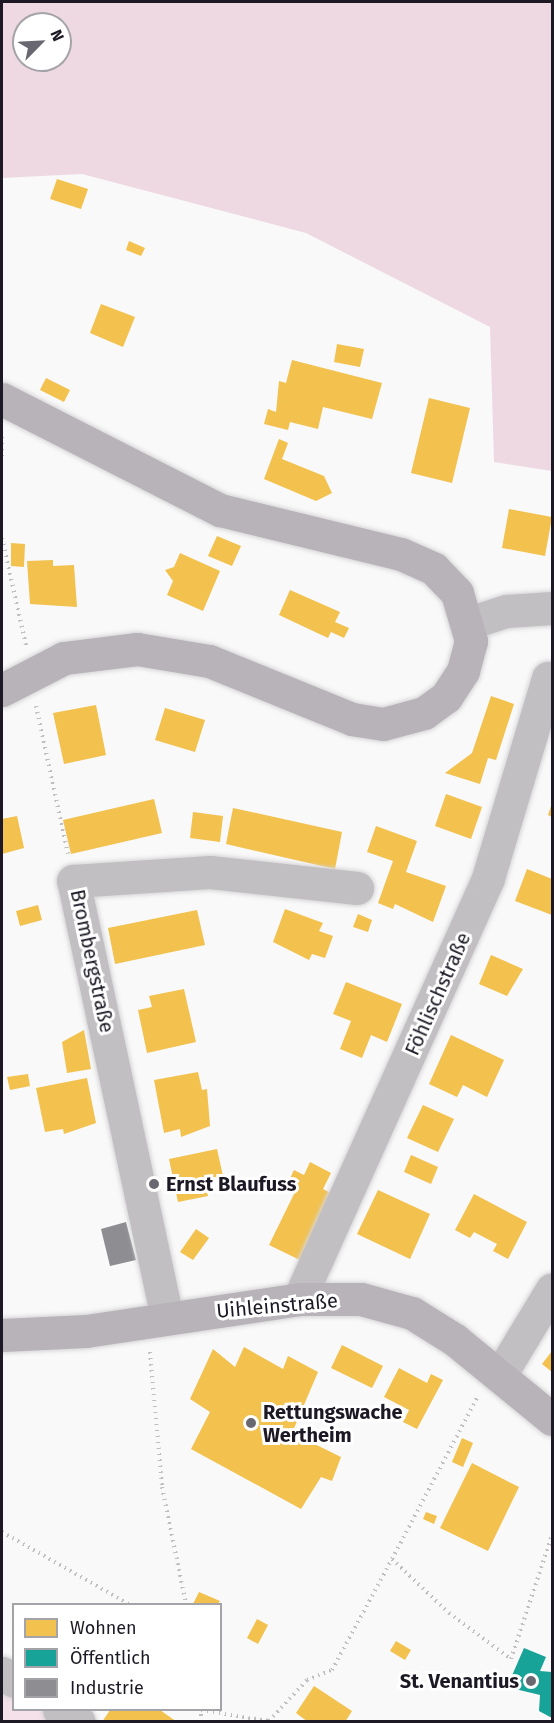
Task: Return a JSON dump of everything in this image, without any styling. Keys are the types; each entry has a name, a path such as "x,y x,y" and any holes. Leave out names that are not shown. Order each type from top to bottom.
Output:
{"main road":[{"path":"2,399 220,510 401,554 434,569 457,593 469,623 468,658 446,697 424,713 383,724 352,719 243,672 171,652 108,651 32,671 2,690"},
{"name":"Uihleinstraße","path":"2,1335 86,1331 299,1299 361,1299 412,1313 496,1371 552,1419"}],"street":[{"path":"469,623 507,611 552,608"},
{"name":"Föhlischstraße","path":"299,1299 488,878 548,678"},
{"name":"Brombergstraße","path":"157,1319 73,881 210,872 357,888"},
{"path":"496,1371 552,1289"},
{"path":"61,1711 79,1722"}],"path":[{"path":"2,456 4,439"},
{"path":"2,538 32,671 73,881"},
{"path":"157,1319 162,1487 186,1603"},
{"path":"207,1711 268,1721 308,1680 332,1670 496,1371"},
{"path":"2,1532 126,1603"},
{"path":"392,1559 449,1613 511,1659 552,1535"}],"shaded area":[{"path":"2,2 552,2 552,471 494,462 490,327 306,233 82,174 2,178"},
{"path":"2,1673 12,1680 12,1711 61,1711 79,1721 2,1721"}],"building: Wohnen":[{"path":"57,179 88,189 81,209 50,199"},
{"path":"129,241 145,248 141,256 126,250"},
{"path":"101,304 135,317 123,347 90,333"},
{"path":"337,344 364,349 360,367 334,362"},
{"path":"292,360 382,383 372,419 323,407 318,429 290,422 288,430 264,424 268,409 276,412 279,381 286,383"},
{"path":"46,378 70,390 64,402 40,390"},
{"path":"429,398 470,408 452,483 411,473"},
{"path":"279,439 288,443 282,459 324,476 332,493 316,501 264,479"},
{"path":"509,509 552,517 545,556 502,548"},
{"path":"217,536 241,546 232,566 208,556"},
{"path":"11,543 25,544 24,567 11,566"},
{"path":"180,553 220,571 203,611 167,595 173,581 165,570 174,567"},
{"path":"53,560 53,566 74,565 77,607 30,604 27,561"},
{"path":"290,590 340,612 335,622 349,628 344,638 331,632 328,638 279,615"},
{"path":"491,696 514,704 496,760 488,758 480,784 445,773 472,753"},
{"path":"96,705 106,755 64,764 53,713"},
{"path":"165,708 205,720 195,752 155,740"},
{"path":"446,794 482,807 471,839 435,826"},
{"path":"154,799 162,833 71,854 63,820"},
{"path":"552,803 552,817 548,815"},
{"path":"233,808 342,832 335,869 226,844"},
{"path":"193,812 223,816 220,842 190,838"},
{"path":"17,816 24,848 2,854 2,819"},
{"path":"376,826 417,841 406,872 446,886 433,922 395,904 393,909 378,903 393,861 367,852"},
{"path":"527,869 552,879 552,915 515,901"},
{"path":"38,905 42,920 20,926 16,911"},
{"path":"285,909 323,923 319,931 333,936 325,958 312,954 309,960 273,942"},
{"path":"197,910 205,945 115,964 108,928"},
{"path":"358,914 372,920 368,932 353,927"},
{"path":"491,955 523,969 507,996 479,984"},
{"path":"346,982 402,1004 387,1042 371,1035 362,1058 340,1049 351,1021 333,1014"},
{"path":"184,989 196,1042 147,1053 138,1010 152,1007 149,996"},
{"path":"84,1030 91,1069 67,1073 62,1042"},
{"path":"451,1035 504,1060 487,1097 463,1085 457,1097 429,1084"},
{"path":"198,1072 202,1090 207,1089 210,1126 181,1137 180,1129 164,1133 154,1080"},
{"path":"28,1074 30,1086 10,1090 7,1077"},
{"path":"87,1078 96,1123 64,1134 63,1129 45,1132 36,1088"},
{"path":"423,1105 454,1119 438,1152 407,1138"},
{"path":"217,1149 223,1176 205,1180 208,1196 178,1202 169,1159"},
{"path":"411,1155 438,1167 431,1184 404,1172"},
{"path":"310,1162 331,1173 323,1189 336,1196 304,1262 269,1245 294,1194 285,1189 294,1170 304,1175"},
{"path":"378,1190 430,1214 410,1259 357,1234"},
{"path":"474,1194 527,1222 508,1259 493,1251 497,1244 474,1232 470,1238 455,1230"},
{"path":"196,1229 209,1238 193,1260 180,1252"},
{"path":"342,1345 383,1366 372,1388 331,1368"},
{"name":"Rettungswache Wertheim","path":"244,1347 283,1369 288,1356 318,1372 292,1433 341,1457 332,1481 321,1477 301,1509 191,1449 210,1412 190,1399 213,1349 235,1367"},
{"path":"552,1351 552,1372 542,1364"},
{"path":"399,1368 427,1383 431,1374 443,1380 417,1429 403,1422 409,1410 384,1397"},
{"path":"462,1438 473,1443 463,1467 452,1462"},
{"path":"472,1463 519,1487 488,1551 440,1528"},
{"path":"426,1512 437,1516 434,1524 423,1519"},
{"path":"199,1592 220,1601 219,1603 194,1603"},
{"path":"257,1619 268,1625 258,1644 247,1638"},
{"path":"396,1641 411,1650 405,1660 390,1651"},
{"path":"314,1686 352,1711 345,1722 308,1722 296,1713"},
{"path":"109,1711 161,1711 177,1722 102,1722"}],"building: Öffentlich":[{"name":"St. Venantius","path":"524,1648 546,1657 540,1671 552,1672 552,1718 539,1711 540,1695 507,1687"}],"building: Industrie":[{"path":"126,1222 136,1260 110,1266 101,1229"}],"place":[{"name":"Ernst Blaufuss","path":"154,1184"},
{"name":"Rettungswache Wertheim","path":"251,1423"},
{"name":"St. Venantius","path":"531,1681"}]}
